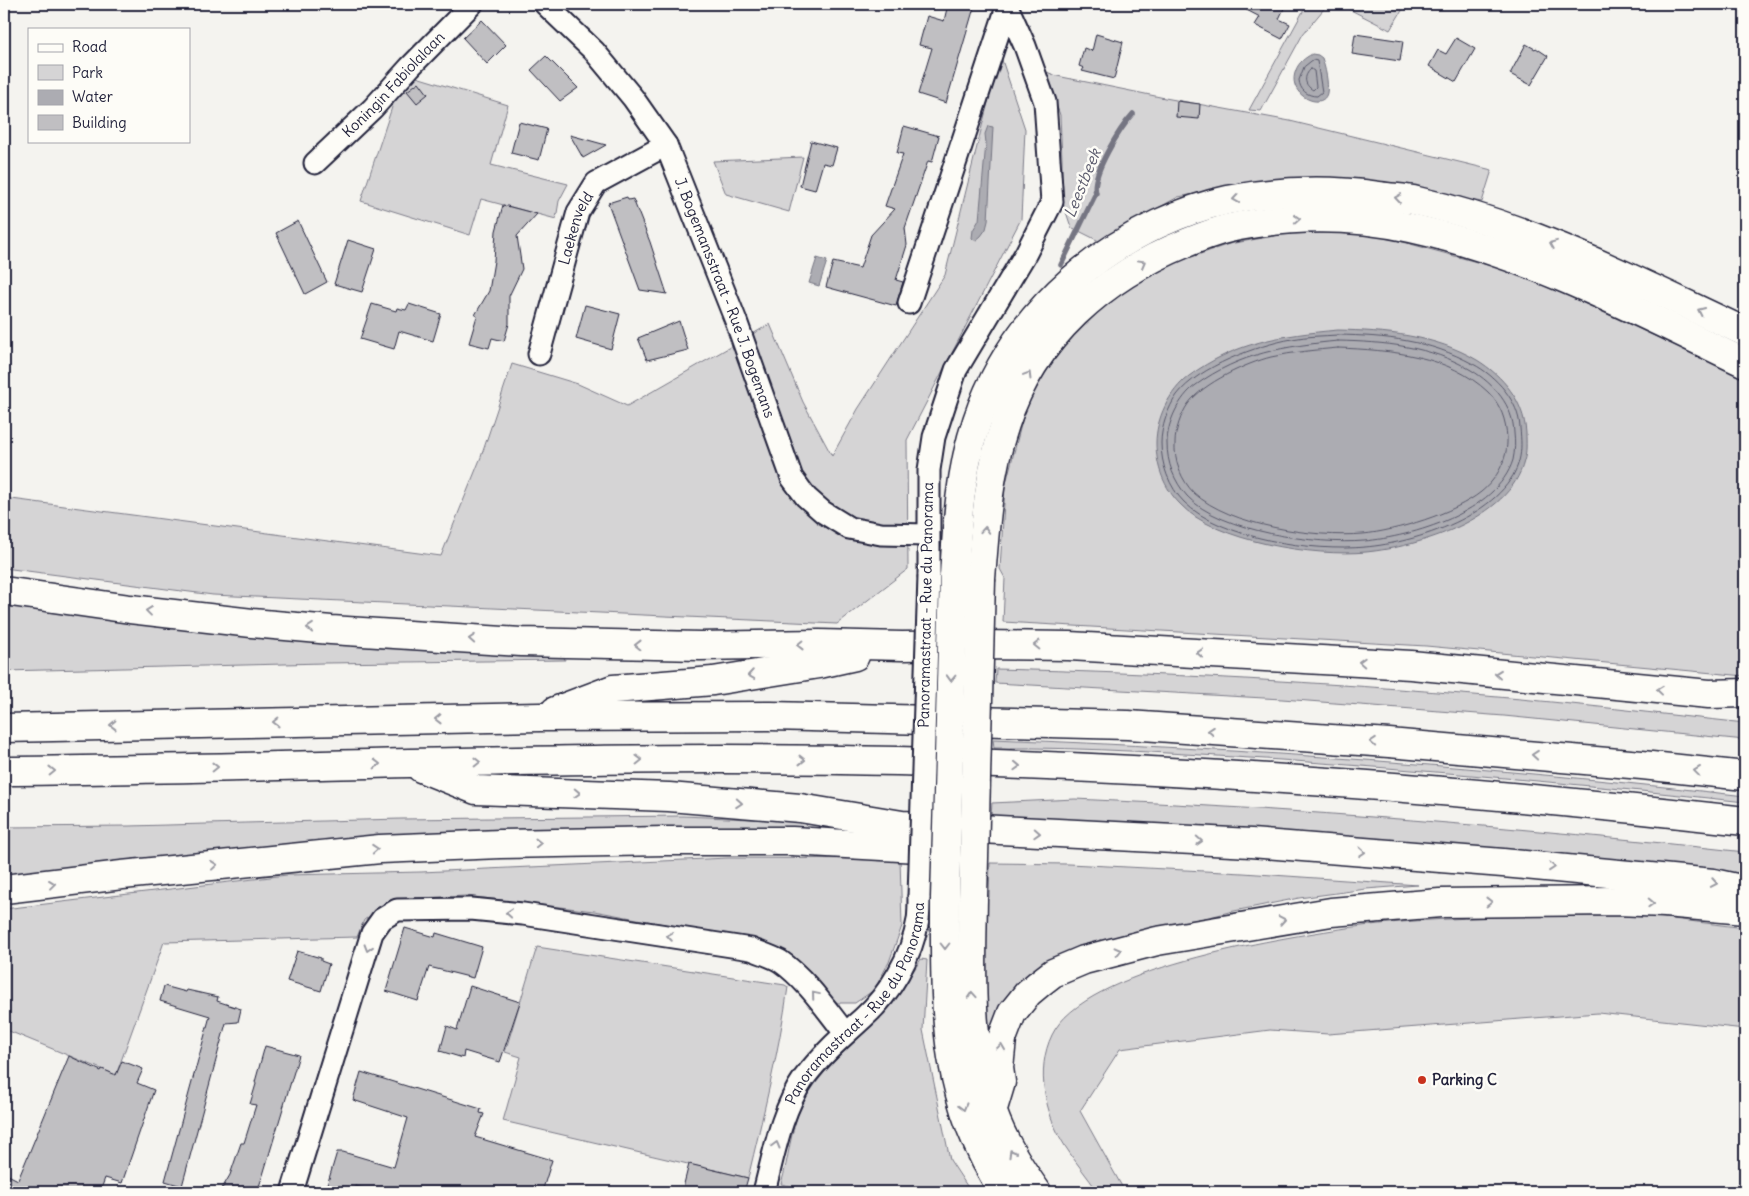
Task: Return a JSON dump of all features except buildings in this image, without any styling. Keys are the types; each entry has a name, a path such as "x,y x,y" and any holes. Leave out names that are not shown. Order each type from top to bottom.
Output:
{"highway":[{"path":"1004,1192 979,1150 966,1120 953,1066 945,989 932,897 941,576 957,528 965,471 977,422 998,373 1017,342 1048,301 1088,265 1117,246 1148,229 1182,214 1228,200 1283,192 1322,190 1415,201 1471,215 1527,234 1577,254 1745,332"},
{"path":"1037,1192 1006,1143 992,1112 979,1060 975,1024 972,989 973,898 981,579 985,518 995,460 1005,423 1021,387 1040,356 1060,329 1078,311 1118,278 1159,254 1198,238 1238,226 1281,220 1326,218 1370,221 1412,228 1518,259 1567,279 1745,362"},
{"path":"4,591 252,623 340,631 521,642 700,646 819,644 1069,646 1411,665 1709,694 1745,693"},
{"path":"540,717 613,688 713,681 819,664 902,646"},
{"path":"1709,694 1745,706"},
{"path":"4,728 540,717 771,716 1128,725 1390,743 1642,764 1745,776"},
{"path":"4,771 655,759 878,761 1180,772 1486,794 1745,821"},
{"path":"411,764 476,790 595,794 800,808 902,825 1251,843 1712,882 1745,890"},
{"path":"4,889 380,848 666,841 792,842 918,848 988,830"},
{"path":"992,1112 1001,1082 999,1053 1012,1013 1028,993 1040,983 1053,974 1084,960 1157,941 1331,912 1440,903 1617,901 1745,910"}],"street":[{"name":"Koningin Fabiolalaan","path":"315,163 373,108 472,4"},
{"name":"J. Bogemansstraat - Rue J. Bogemans","path":"545,4 594,51 633,98 666,146 736,321 792,478 806,497 823,512 849,528 882,534 928,535"},
{"path":"909,303 1008,5"},
{"name":"Panoramastraat - Rue du Panorama","path":"941,576 928,535 929,470 933,446 956,370 1026,253 1052,202 1045,102 1008,5"},
{"name":"Laekenveld","path":"539,354 578,212 584,200 596,183 604,177 666,146"},
{"name":"Panoramastraat - Rue du Panorama","path":"764,1192 788,1108 795,1093 813,1066 879,1002 904,961 918,920 932,897"},
{"path":"292,1192 372,933 382,919 397,910 458,909 523,914 751,949 771,956 789,969 812,992 845,1033"}],"green space":[{"path":"1307,4 1328,4 1303,34 1261,111 1249,110"},
{"path":"1339,4 1406,4 1390,30"},
{"path":"1000,54 1025,129 1021,219 907,440 908,569 837,624 213,595 4,568 4,498 441,556 481,457 512,364 578,384 627,406 770,324 803,402 832,456 858,409 945,275"},
{"path":"1044,71 1057,76 1165,98 1290,121 1492,170 1482,202 1403,189 1233,187 1178,197 1099,241 1071,227 1062,200 1060,115"},
{"path":"410,75 508,105 491,165 568,184 559,201 556,219 481,199 470,235 361,201 398,89"},
{"path":"803,157 789,212 726,194 713,161"},
{"path":"1352,232 1392,239 1521,274 1745,378 1745,676 1426,646 1003,622 1005,578 1000,569 1005,487 1026,406 1049,367 1075,330 1108,301 1160,268 1229,244 1285,234"},
{"path":"4,603 563,653 565,660 324,663 4,671"},
{"path":"996,669 1118,673 1364,686 1583,705 1745,723 1745,740 1504,716 1282,699 995,683"},
{"path":"993,739 1182,748 1370,760 1558,776 1745,796 1745,802 1513,779 1281,760 1173,753 994,748"},
{"path":"1075,799 1243,808 1410,820 1745,852 1745,875 991,817 992,803"},
{"path":"683,816 807,823 805,835 4,878 4,827 129,826 401,819"},
{"path":"728,858 900,859 902,926 889,962 874,990 855,1003 838,1003 734,937 594,911 466,896 395,899 364,920 357,937 164,942 116,1075 4,1029 4,909 287,875 421,872"},
{"path":"990,863 1069,864 1418,885 1366,889 1299,898 1229,912 1095,947 1062,962 992,1050 986,993 985,956 986,899 989,898"},
{"path":"1535,916 1649,916 1745,928 1745,1029 1598,1013 1328,1034 1270,1030 1120,1049 1080,1111 1125,1192 1098,1192 1069,1152 1052,1120 1043,1077 1047,1049 1052,1035 1071,1012 1102,992 1141,975 1186,960 1232,949 1347,928 1441,919"},
{"path":"537,947 785,985 788,987 765,1107 748,1178 503,1121 521,1057 505,1052"},
{"path":"921,959 927,960 923,1030 950,1160 971,1192 816,1192 781,1184 797,1116 808,1095 824,1073 885,1010"}],"water":[{"path":"1312,54 1322,58 1327,80 1327,93 1319,101 1313,101 1300,93 1294,79 1299,65"},
{"path":"988,126 993,127 988,221 986,229 975,241 972,238 973,230 979,220 986,143 985,134"},
{"path":"817,258 827,261 819,286 809,283"},
{"path":"1338,330 1392,333 1444,345 1477,360 1503,382 1521,410 1526,433 1526,454 1515,481 1501,499 1482,514 1435,536 1387,549 1345,553 1294,549 1241,537 1217,528 1196,517 1180,504 1165,484 1156,452 1158,425 1161,415 1175,389 1206,364 1242,348 1278,338"}],"waterway":[{"name":"Leestbeek","path":"1061,265 1096,193 1095,185 1102,164 1114,140 1133,114"}],"place":[{"name":"Parking C","path":"1422,1080"}]}
